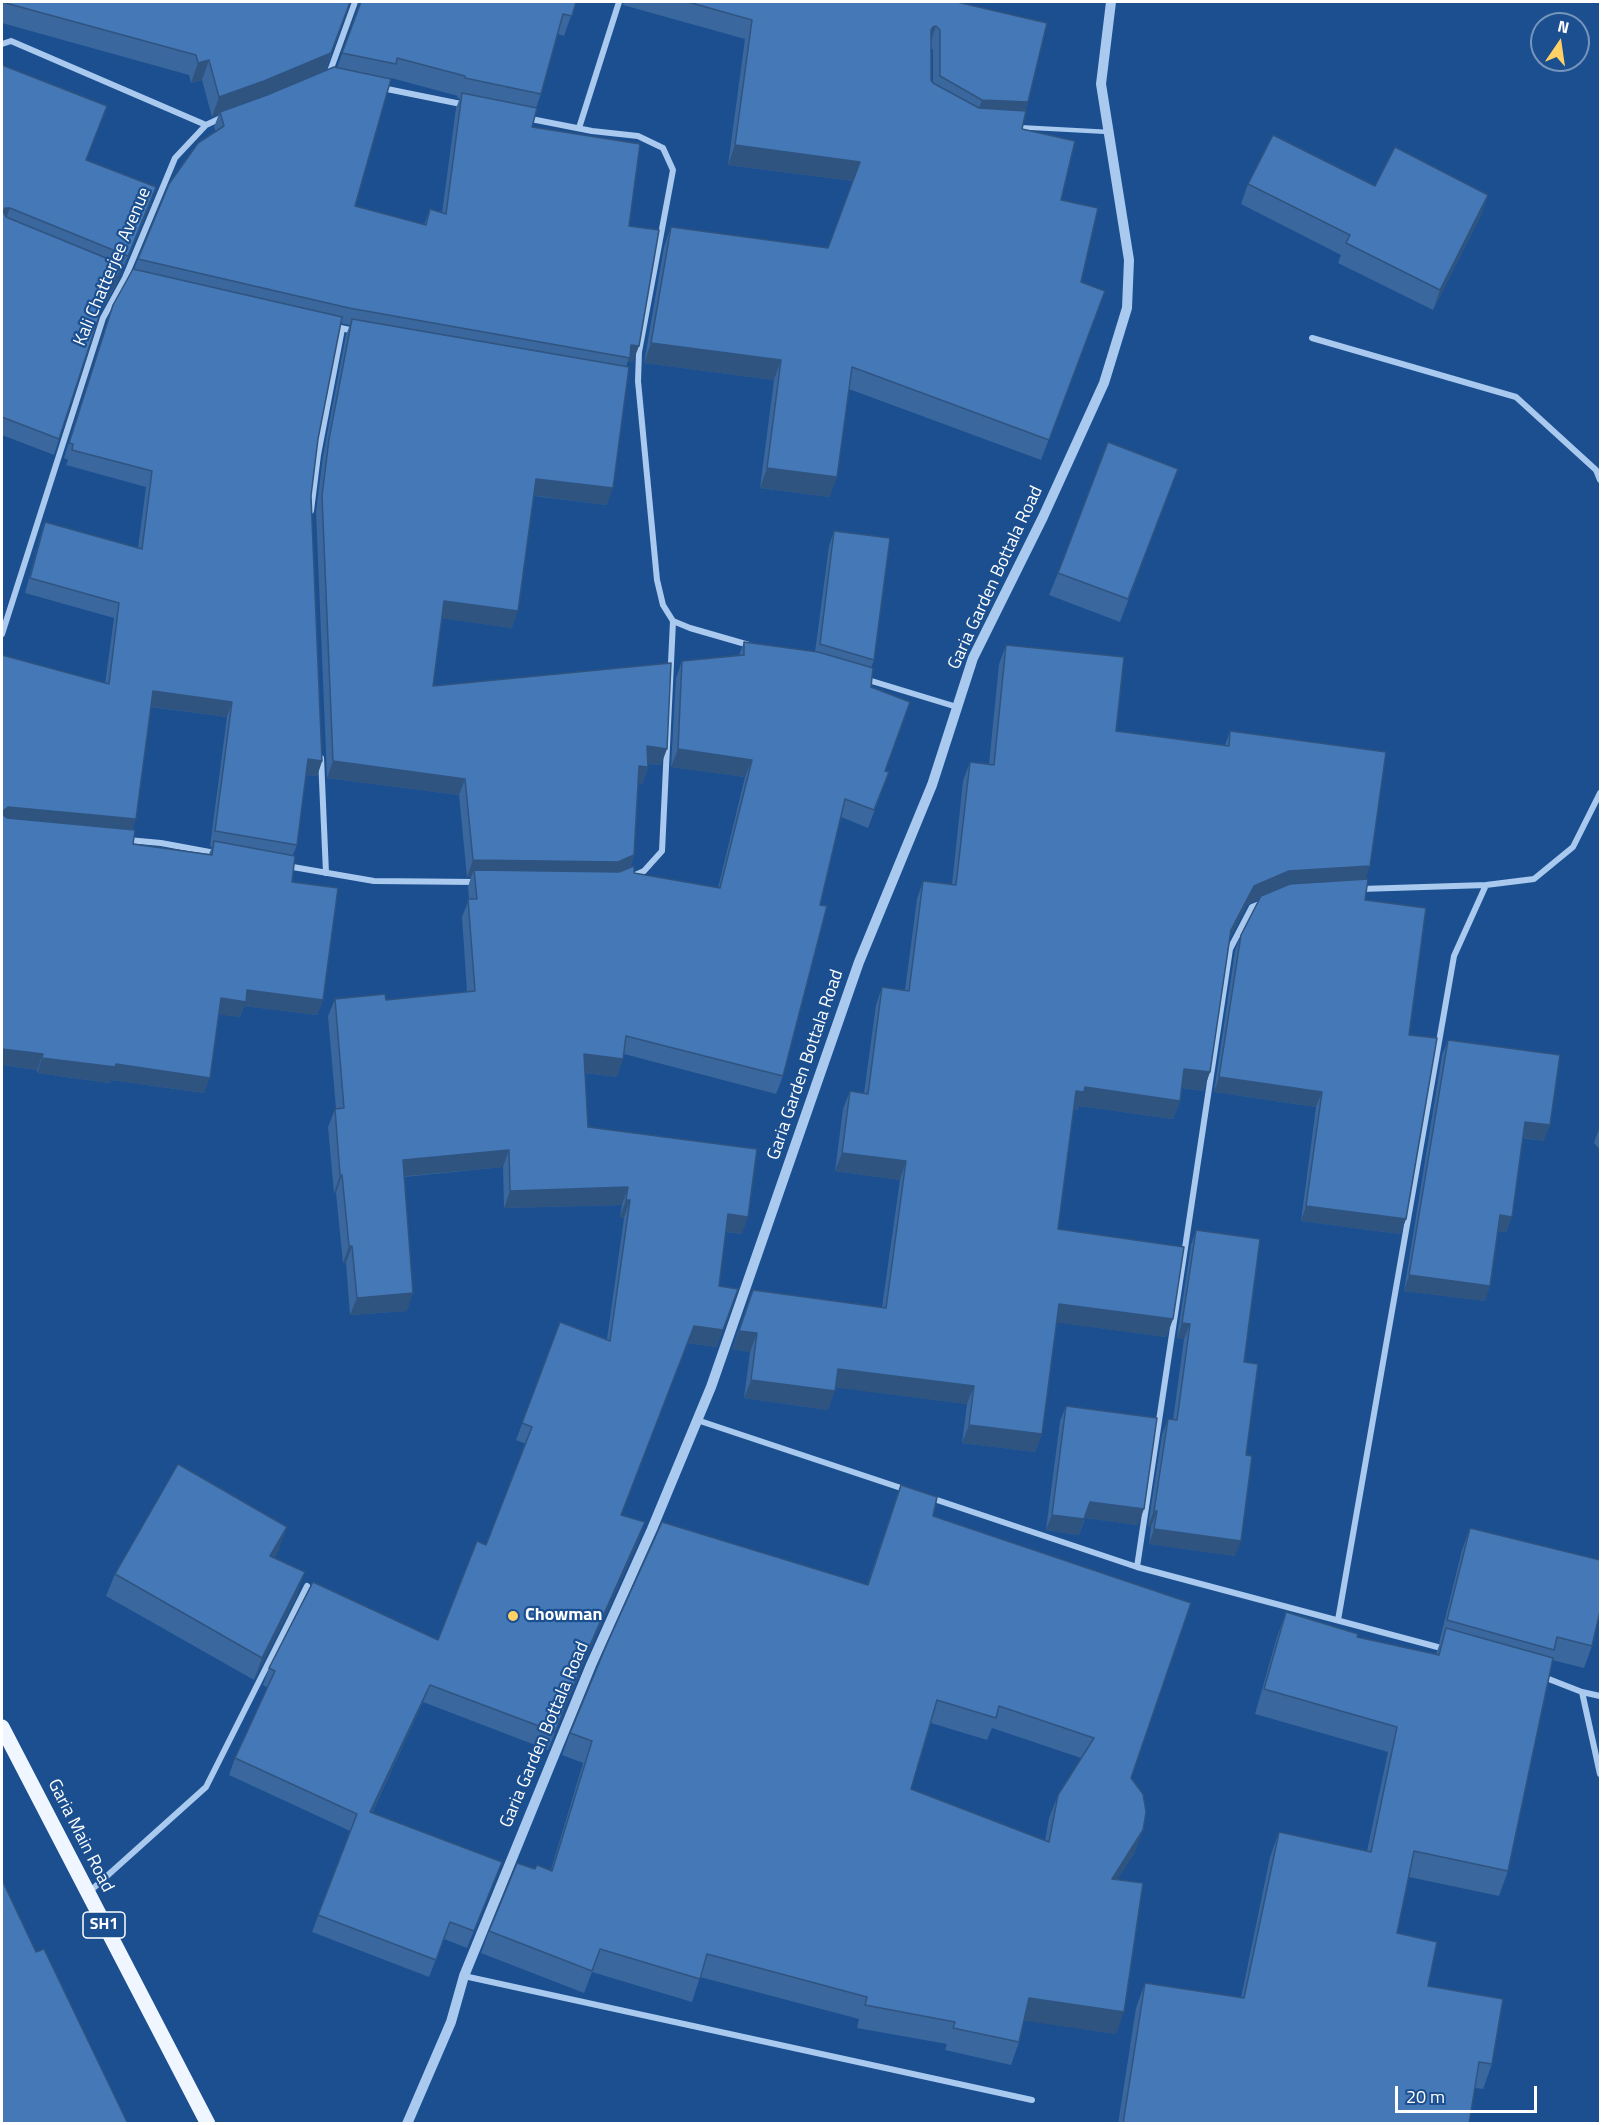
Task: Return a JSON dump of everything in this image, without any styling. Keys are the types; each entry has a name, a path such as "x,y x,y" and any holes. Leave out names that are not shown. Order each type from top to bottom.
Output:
{"main road":[{"name":"Garia Main Road","path":"2,1727 208,2124"}],"street":[{"path":"328,77 355,2"},
{"path":"579,129 619,2"},
{"name":"Garia Garden Bottala Road","path":"407,2124 451,2022 464,1976 586,1676 652,1529 697,1420 761,1247 859,962 932,785 973,658 1043,518 1104,383 1127,308 1129,260 1101,84 1111,2"},
{"path":"2,44 11,41 206,125"},
{"path":"318,81 328,77 340,79"},
{"path":"374,86 477,107"},
{"name":"Kali Chatterjee Avenue","path":"2,634 103,318 125,278 175,158 206,125 228,115"},
{"path":"522,117 579,129 638,136 663,148 673,170 639,352 638,381 657,580 663,605 673,621 662,851 644,872 623,880"},
{"path":"114,274 136,280"},
{"path":"319,323 364,333"},
{"path":"311,524 318,455 342,329"},
{"path":"1312,338 1516,397 1596,470 1600,480"},
{"path":"627,379 638,381"},
{"path":"673,621 752,646"},
{"path":"855,676 957,706"},
{"path":"320,745 326,873"},
{"path":"1356,889 1486,885 1534,879 1573,847 1600,793"},
{"path":"116,839 161,843 220,854"},
{"path":"279,865 374,881 482,882"},
{"path":"1338,1620 1454,956 1486,885"},
{"path":"1137,1567 1230,949 1252,907 1273,898"},
{"path":"697,1420 911,1491"},
{"path":"923,1495 1137,1567 1452,1651"},
{"path":"88,1894 206,1787 307,1586"},
{"path":"1532,1672 1582,1692 1600,1696"},
{"path":"1582,1692 1600,1774"},
{"path":"464,1976 1032,2100"}],"lane":[{"path":"1009,126 1109,132"}],"building":[{"path":"2,2 350,2 331,53 219,97 209,60 198,63 196,55"},
{"path":"361,2 576,2 572,16 563,14 541,94 465,78 465,76 397,58 396,64 342,53"},
{"path":"688,2 957,2 1047,23 1028,102 982,100 940,76 940,30 936,26 931,30 931,80 979,108 1026,111 1022,129 1075,141 1061,200 1098,208 1081,282 1105,291 1049,440 852,367 837,477 767,468 781,360 651,343 671,227 828,248 860,162 735,145 752,20"},
{"path":"2,65 107,106 86,160 156,187 128,256 10,208 5,208 3,211 6,217 123,265 104,301 59,439 2,417"},
{"path":"334,67 391,79 355,206 426,225 430,209 446,214 462,93 537,108 532,127 640,144 629,226 659,230 639,346 631,345 630,358 349,308 138,259 169,184 198,143 224,126 220,112"},
{"path":"1273,135 1375,186 1395,147 1488,195 1440,290 1346,243 1350,235 1248,184"},
{"path":"133,269 342,317 318,439 311,496 322,761 308,759 297,845 215,831 232,702 153,691 136,819 8,807 3,811 3,815 7,818 135,830 133,844 212,855 214,841 295,856 292,882 338,888 323,1000 247,990 246,1002 221,998 210,1078 116,1064 115,1067 42,1058 43,1054 2,1049 2,655 109,684 119,603 30,578 45,522 142,549 152,471 72,450 73,444 69,443 113,305"},
{"path":"352,319 629,367 613,488 536,479 518,611 444,601 433,686 671,663 667,749 647,746 648,767 639,766 634,855 618,862 473,860 465,779 333,761 322,496 329,439"},
{"path":"1108,442 1178,469 1128,599 1058,573"},
{"path":"834,531 890,538 874,660 820,644"},
{"path":"744,642 818,652 873,668 871,687 910,702 885,771 889,772 874,810 845,799 820,905 827,906 783,1076 626,1036 623,1059 584,1054 588,1127 757,1149 748,1217 728,1214 719,1286 738,1289 723,1330 694,1326 621,1515 645,1522 590,1645 555,1732 430,1685 370,1812 502,1862 474,1931 450,1922 436,1960 318,1915 357,1814 235,1758 275,1671 269,1668 313,1582 438,1640 477,1541 486,1545 532,1427 522,1423 560,1322 610,1341 630,1200 626,1200 628,1187 510,1191 509,1150 403,1160 413,1293 357,1298 352,1246 349,1246 342,1175 340,1175 335,1109 344,1108 335,999 385,994 386,1000 475,991 468,899 477,899 474,870 619,872 634,866 634,873 720,888 752,760 678,749 682,661 744,655"},
{"path":"1006,645 1124,657 1116,731 1229,746 1230,731 1386,752 1370,866 1289,871 1254,886 1231,930 1210,1072 1184,1069 1180,1101 1085,1087 1084,1092 1076,1091 1058,1229 1184,1247 1173,1319 1059,1304 1042,1434 969,1425 974,1386 838,1369 835,1391 751,1380 757,1333 739,1331 753,1290 886,1308 906,1161 842,1153 850,1091 868,1094 882,987 909,991 923,881 956,885 970,762 994,765"},
{"path":"1368,879 1365,900 1426,908 1409,1035 1437,1038 1406,1219 1306,1206 1322,1092 1219,1077 1241,935 1261,896 1290,884"},
{"path":"1448,1040 1560,1055 1550,1125 1525,1122 1512,1217 1500,1215 1490,1286 1409,1275"},
{"path":"1196,1230 1260,1239 1244,1362 1258,1364 1246,1455 1252,1456 1241,1541 1154,1529 1157,1511 1154,1511 1168,1419 1177,1420 1190,1324 1182,1323"},
{"path":"1066,1406 1157,1418 1144,1509 1090,1502 1084,1519 1052,1515"},
{"path":"178,1464 287,1527 270,1556 305,1572 262,1658 115,1574"},
{"path":"901,1485 937,1497 933,1516 1191,1603 1131,1778 1143,1794 1146,1812 1143,1830 1112,1879 1143,1883 1124,2012 1029,1998 1019,2042 953,2028 955,2022 865,2005 867,1997 707,1954 700,1979 600,1949 592,1971 489,1931 517,1863 535,1869 537,1865 552,1871 592,1741 570,1733 662,1522 868,1585","holes":["937,1700 996,1718 999,1706 1094,1738 1058,1795 1049,1842 911,1789"]},
{"path":"1470,1528 1600,1560 1600,1611 1592,1646 1557,1637 1554,1650 1447,1620"},
{"path":"1286,1612 1358,1634 1357,1637 1439,1655 1446,1628 1553,1658 1508,1871 1414,1851 1397,1933 1437,1942 1428,1986 1503,1999 1492,2064 1479,2062 1469,2124 1123,2124 1145,1983 1244,1998 1279,1832 1371,1852 1397,1727 1264,1689"},
{"path":"2,1880 36,1952 44,1949 128,2124 2,2124"}],"place":[{"name":"Chowman","path":"513,1616"}]}
